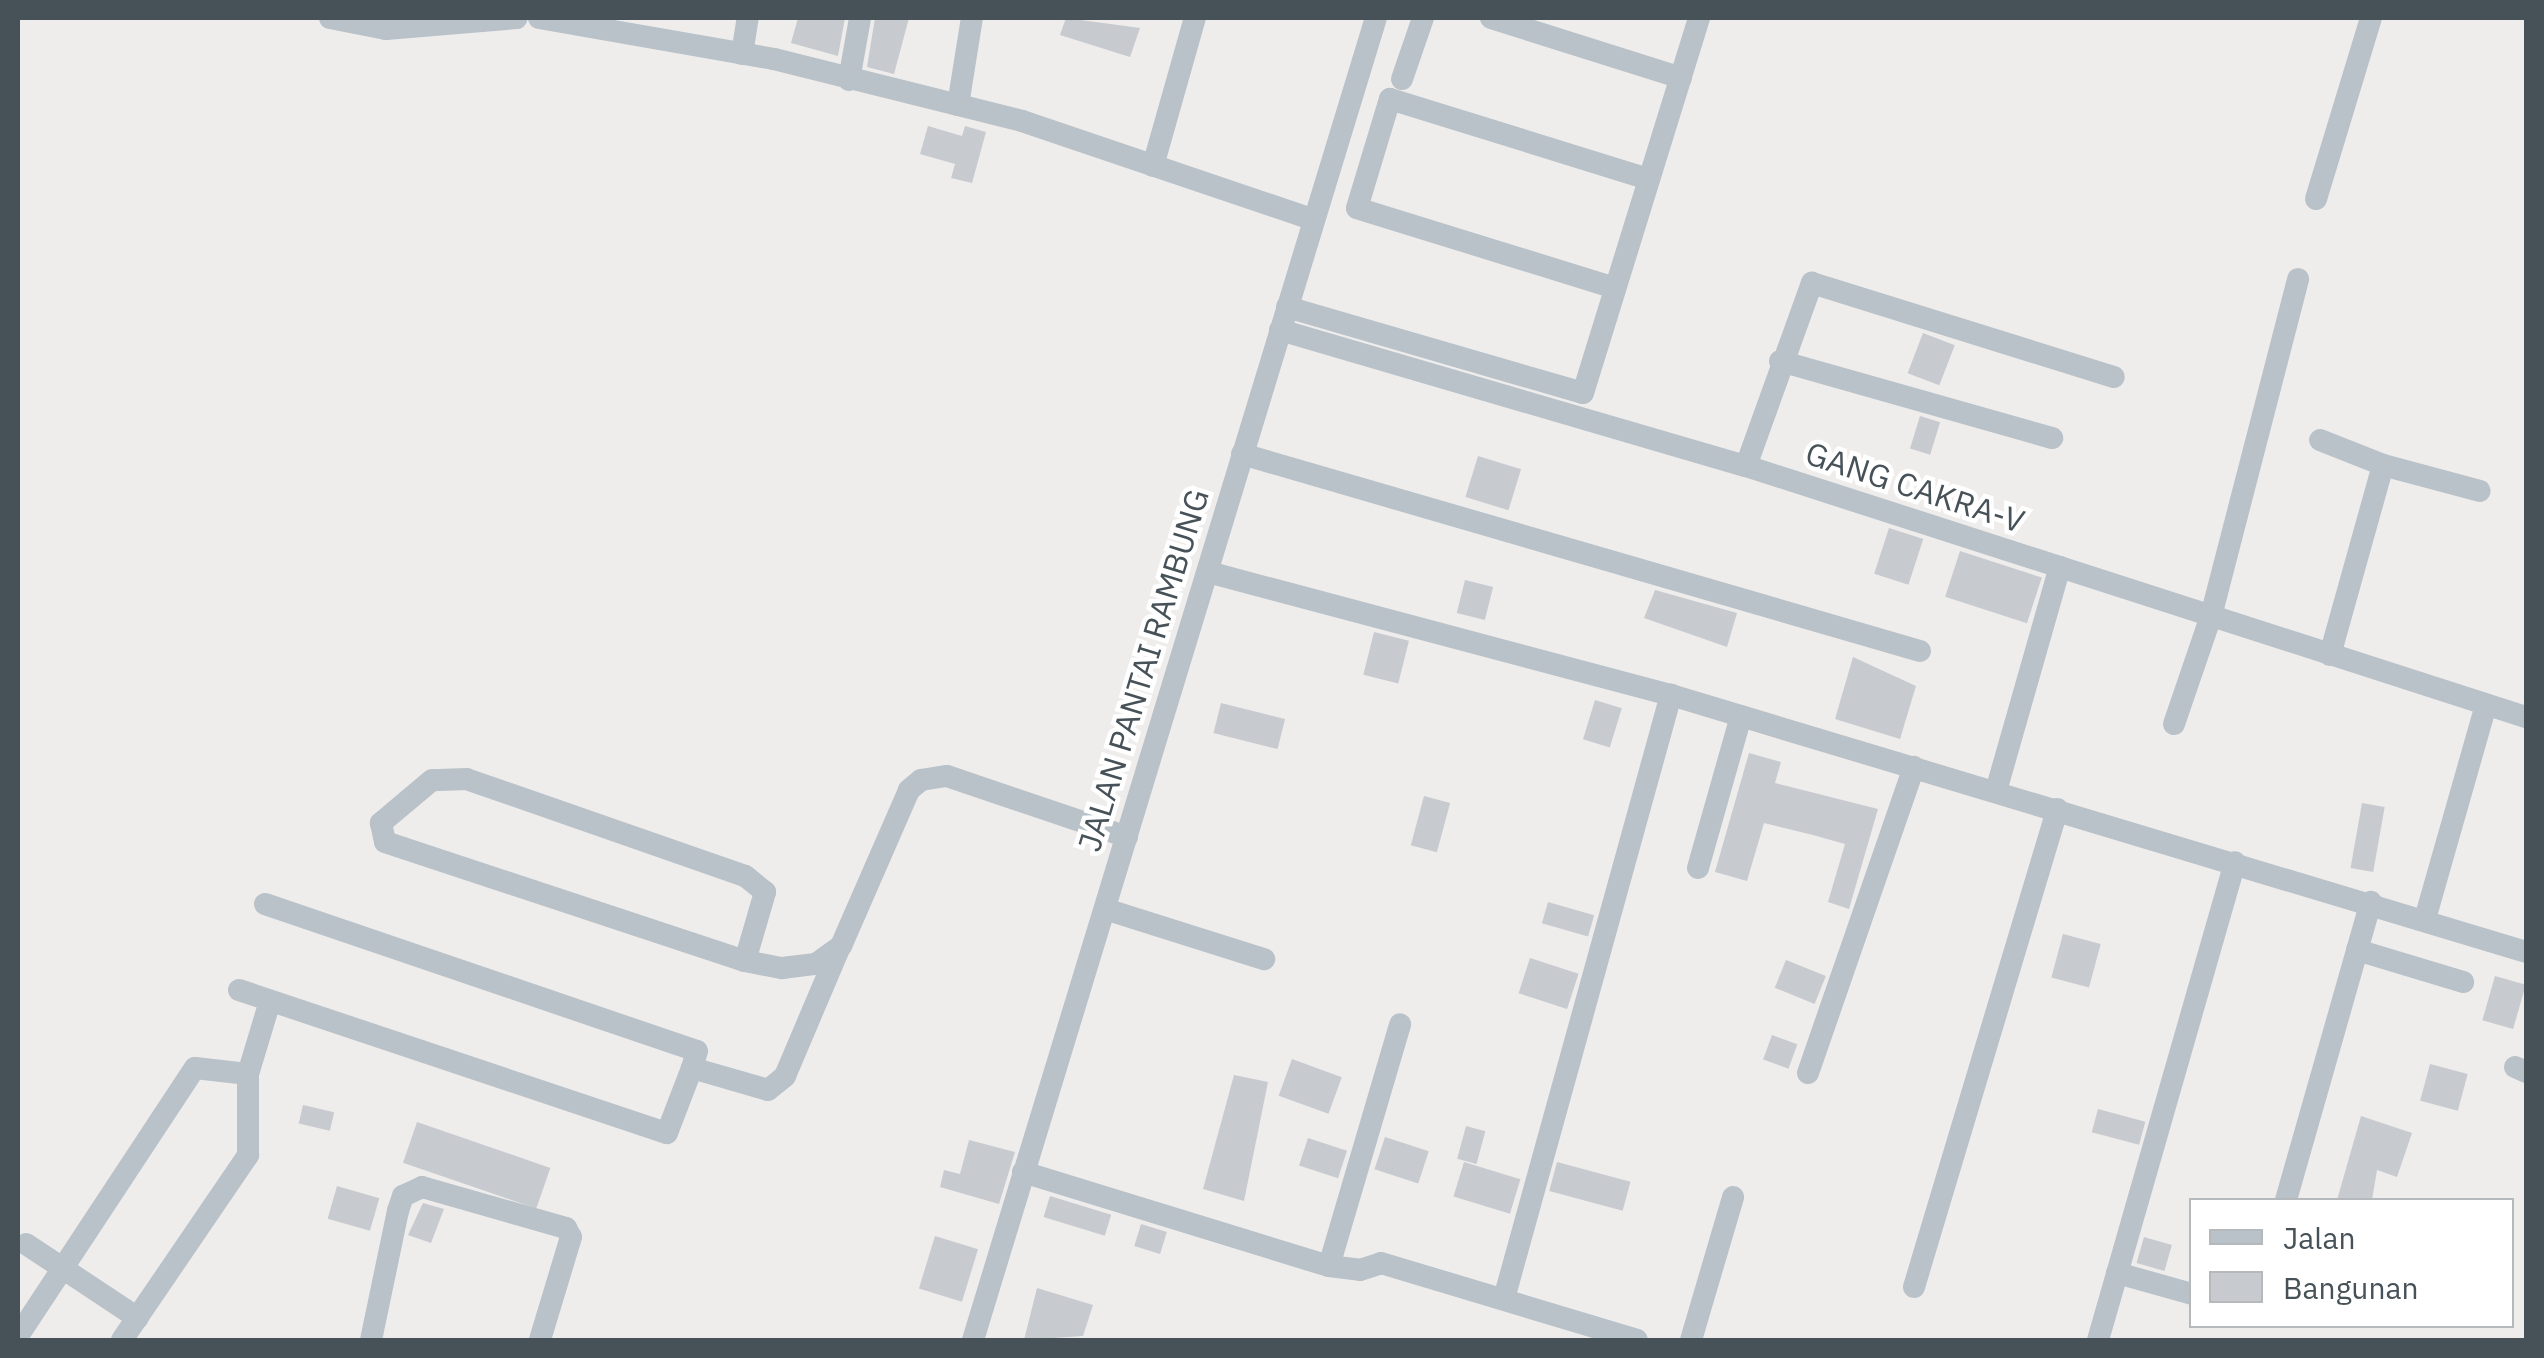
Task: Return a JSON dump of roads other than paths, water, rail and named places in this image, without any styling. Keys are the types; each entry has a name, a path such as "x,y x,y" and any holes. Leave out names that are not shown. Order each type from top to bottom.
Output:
{"street":[{"path":"330,18 360,20 386,29 517,18"},
{"path":"539,18 620,23 958,105 1314,220"},
{"path":"742,54 748,18"},
{"path":"849,80 860,18"},
{"path":"958,105 972,18"},
{"path":"1153,166 1195,18"},
{"name":"JALAN PANTAI RAMBUNG","path":"973,1340 1376,18"},
{"path":"1402,79 1423,18"},
{"path":"1491,18 1681,78"},
{"path":"1284,319 1582,393 1699,18"},
{"path":"2316,199 2371,18"},
{"path":"1615,288 1357,208 1384,118 1390,99 1649,179"},
{"path":"2174,724 2211,616 2298,279"},
{"path":"1746,466 1780,361 1812,283 2114,377"},
{"name":"GANG CAKRA-V","path":"1284,319 2526,716"},
{"path":"1780,361 2052,438"},
{"path":"2320,440 2383,465 2480,491"},
{"path":"1242,454 1920,651"},
{"path":"2330,655 2383,465"},
{"path":"1996,791 2060,567"},
{"path":"1208,572 1671,695 2371,902 2526,952"},
{"path":"1505,1295 1671,695"},
{"path":"2426,920 2486,704"},
{"path":"1698,868 1741,716"},
{"path":"1808,1073 1914,767"},
{"path":"692,1068 778,1086 909,790 922,780 947,776 1127,837"},
{"path":"745,962 765,892 746,876 467,779 432,780 382,823 385,842 745,962 816,964 840,946"},
{"path":"1914,1288 2056,809"},
{"path":"2098,1340 2235,862"},
{"path":"2287,1198 2371,902"},
{"path":"240,990 667,1133 697,1051 265,904"},
{"path":"1104,910 1264,959"},
{"path":"2357,950 2463,982"},
{"path":"122,1340 248,1155 248,1074 270,1001"},
{"path":"1329,1266 1400,1024"},
{"path":"18,1336 196,1068 248,1074"},
{"path":"1023,1172 1329,1266 1360,1270 1381,1262 1505,1295 1637,1340"},
{"path":"372,1340 403,1196 422,1187 566,1228 571,1236 540,1340"},
{"path":"1691,1340 1734,1197"},
{"path":"26,1244 138,1318"},
{"path":"2117,1274 2189,1293"}]}
